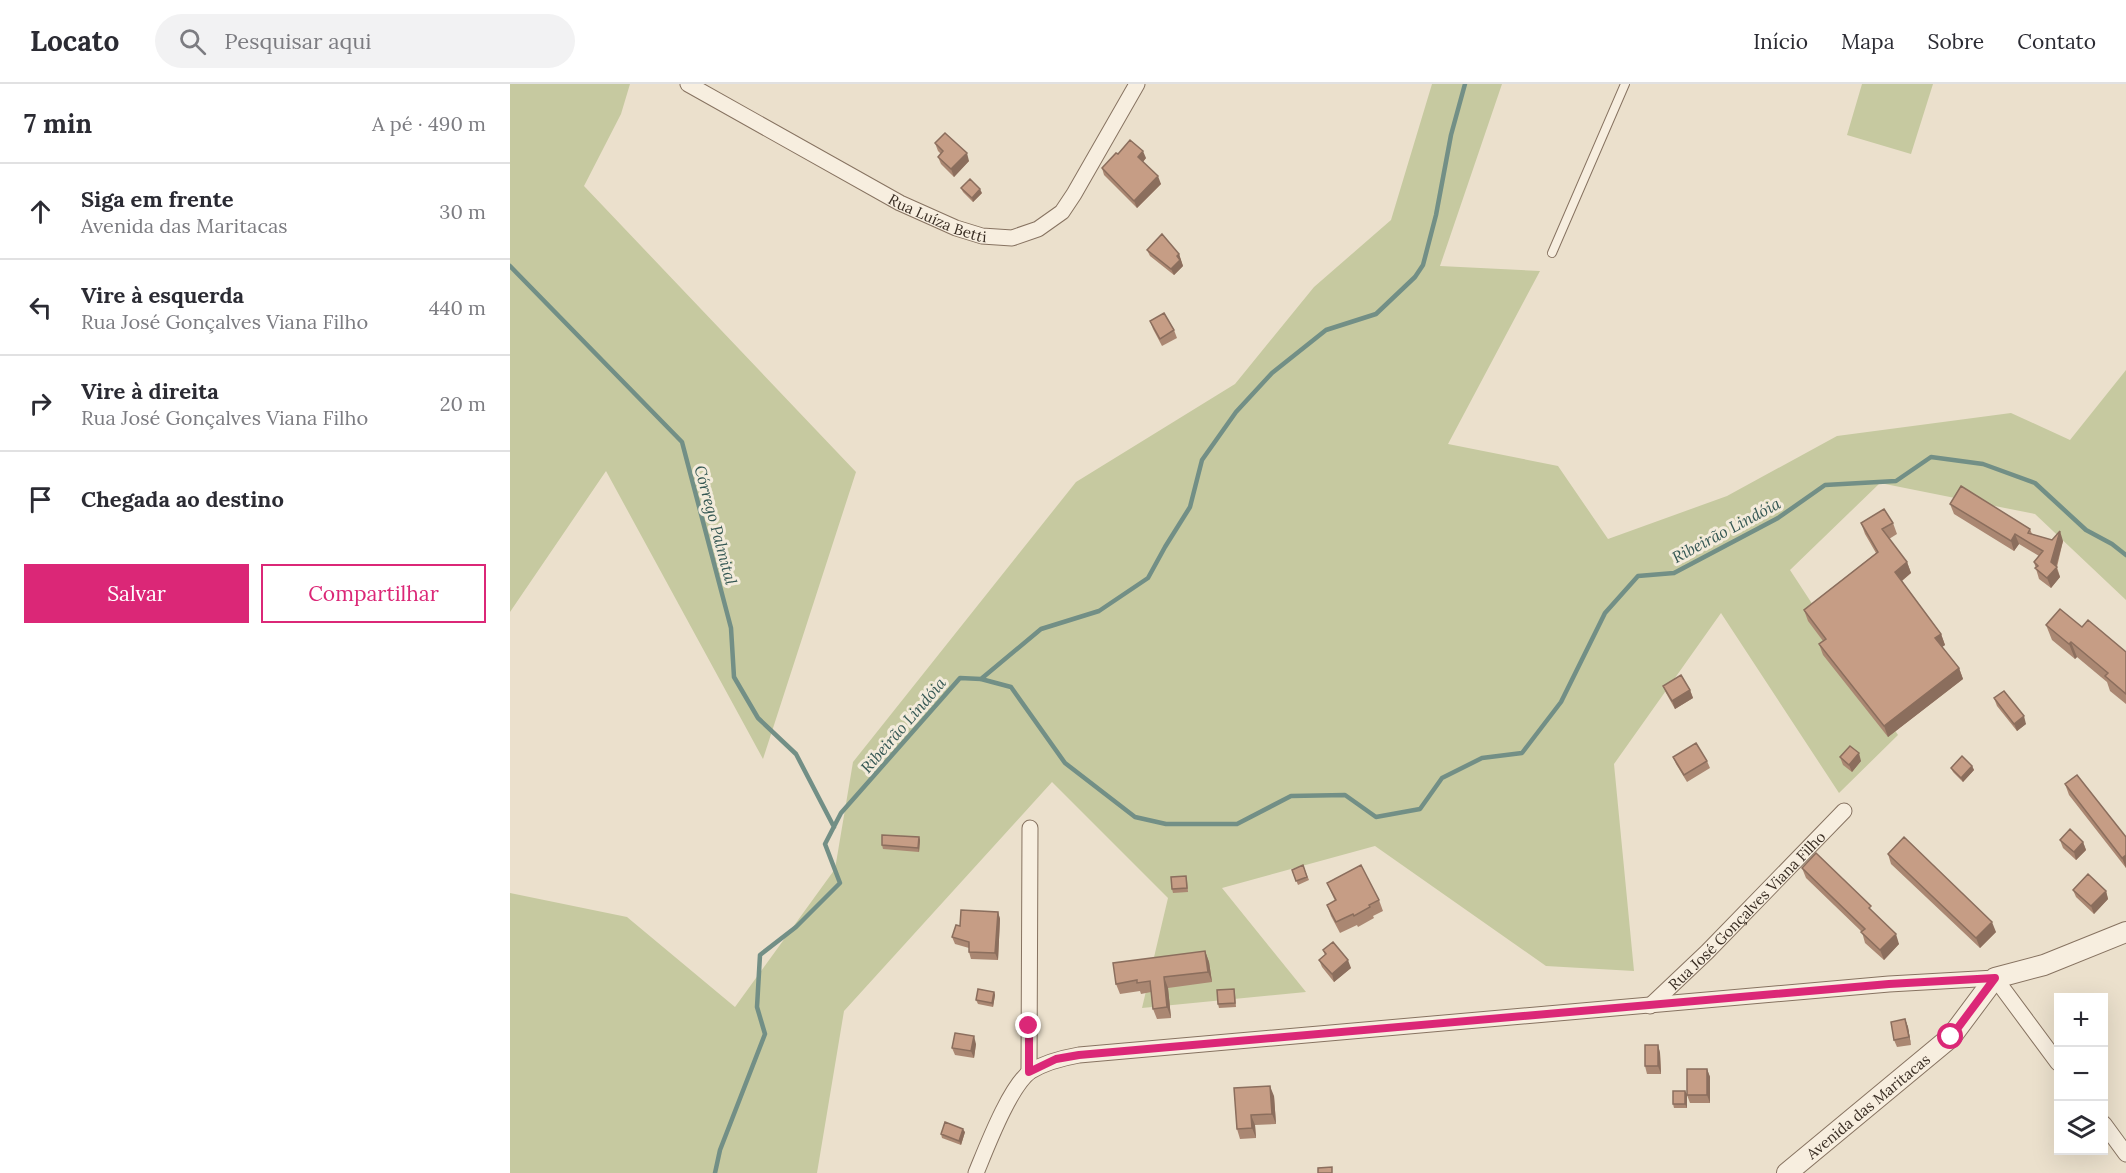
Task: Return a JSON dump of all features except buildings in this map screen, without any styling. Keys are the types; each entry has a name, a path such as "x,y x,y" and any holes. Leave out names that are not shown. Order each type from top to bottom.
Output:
{"street":[{"name":"Rua Luíza Betti","path":"688,84 900,203 964,231 982,236 1012,238 1038,229 1062,212 1137,84"},
{"name":"Rua José Gonçalves Viana Filho","path":"1650,1006 1707,952 1844,811"},
{"path":"1029,1072 1030,828"},
{"path":"2054,1058 1995,978 2044,964 2126,932"},
{"name":"Rua José Gonçalves Viana Filho","path":"976,1173 1011,1096 1029,1072 1056,1059 1079,1055 1889,984 1995,978"},
{"name":"Avenida das Maritacas","path":"1787,1173 1951,1037 1995,978"},
{"path":"2108,1131 2126,1154"}],"lane":[{"path":"1552,253 1625,84"}],"green space":[{"path":"510,84 630,84 621,114 584,186 856,472 763,759 606,471 510,612"},
{"path":"1432,84 1502,84 1440,266 1540,271 1448,444 1558,466 1608,539 1727,496 1837,436 2011,413 2070,440 2126,370 2126,600 2035,514 1880,483 1790,570 1898,735 1839,793 1721,613 1614,764 1634,971 1546,966 1375,846 1222,888 1306,992 1142,1008 1168,898 1052,782 844,1011 817,1173 510,1173 510,893 627,917 735,1007 835,869 853,762 1076,482 1235,384 1314,287 1391,220"},
{"path":"1862,84 1933,84 1911,154 1847,135"}],"waterway":[{"path":"981,679 1041,629 1099,611 1148,578 1190,507 1202,460 1236,412 1272,373 1326,330 1376,314 1415,277 1423,265 1436,215 1451,135 1465,84"},
{"name":"Córrego Palmital","path":"510,266 682,442 731,628 734,677 758,718 796,754 834,827"},
{"name":"Ribeirão Lindóia","path":"715,1173 720,1150 765,1034 757,1007 760,955 796,927 840,883 825,844 841,813 960,678 981,679 1011,687 1065,763 1135,817 1166,824 1237,824 1291,796 1345,795 1376,817 1420,809 1442,778 1482,758 1522,753 1561,702 1605,613 1638,576 1674,573 1778,518 1825,485 1896,481 1931,457 1983,464 2035,483 2086,530 2112,544 2126,555"}],"route":[{"path":"1029,1026 1029,1072 1056,1059 1079,1055 1889,984 1995,978 1951,1037"}]}
